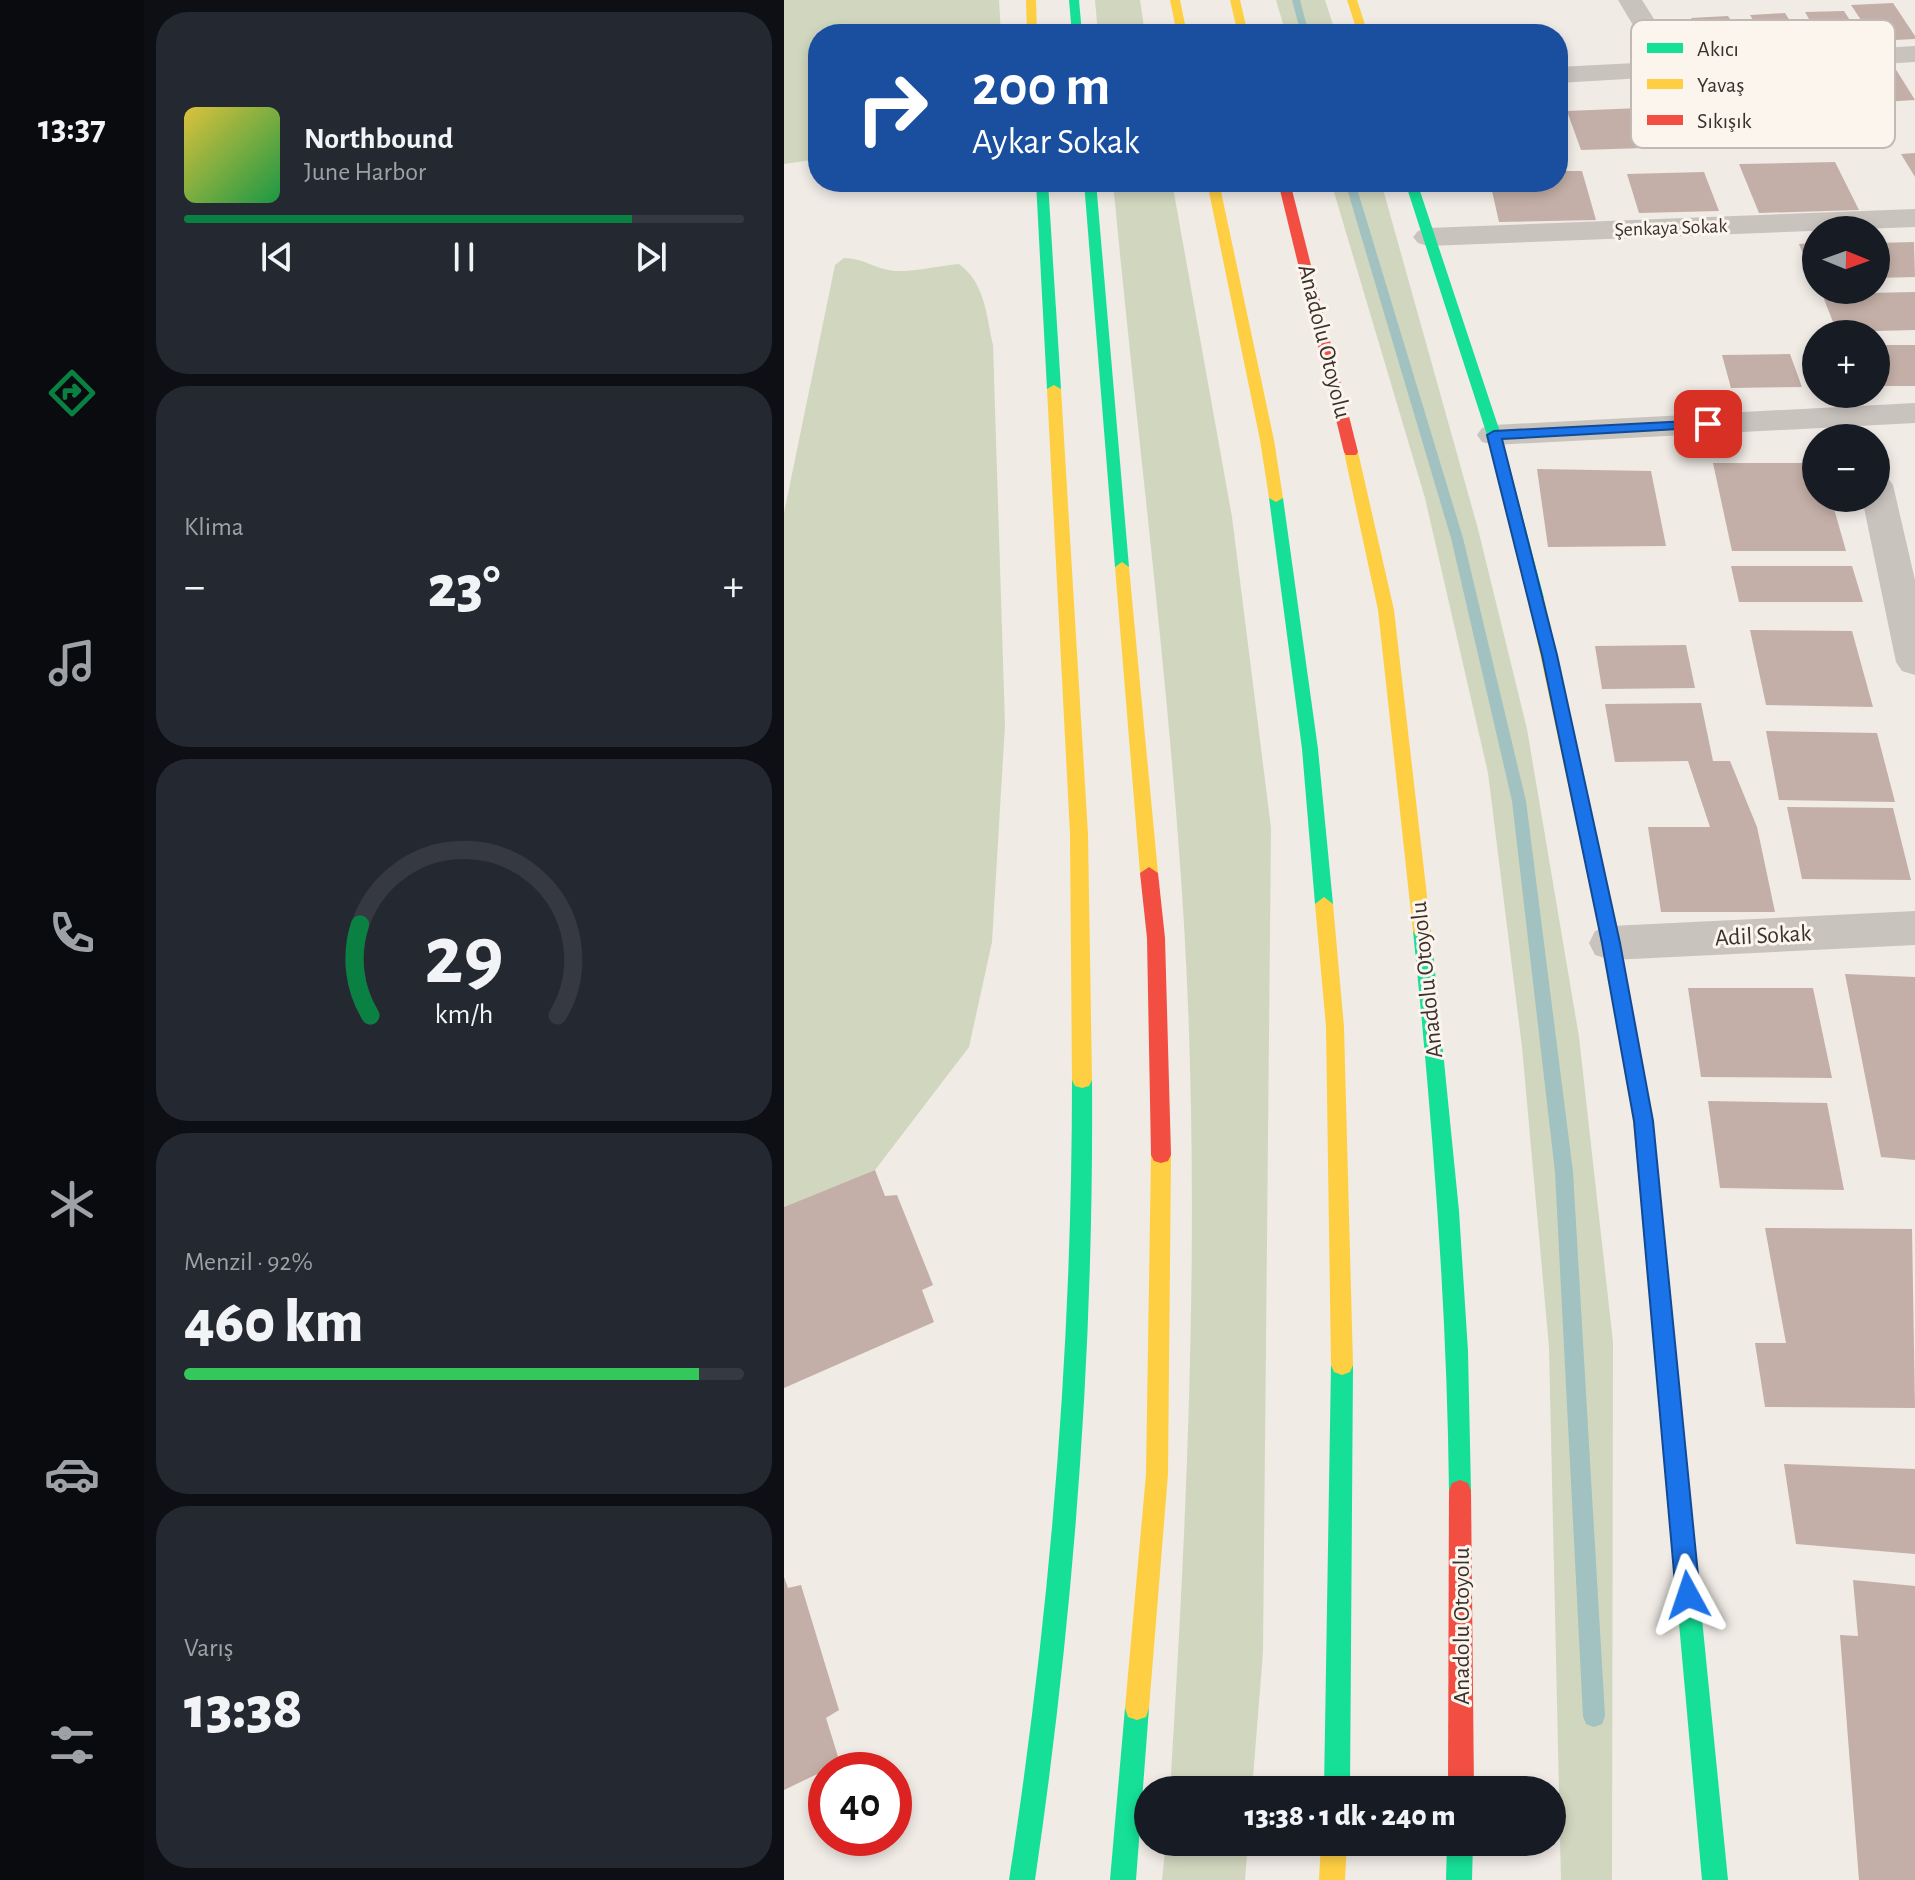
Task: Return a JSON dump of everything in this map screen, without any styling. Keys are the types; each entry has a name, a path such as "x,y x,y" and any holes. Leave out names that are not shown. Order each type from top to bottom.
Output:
{"main road":[{"path":"1031,0 1032,24"},
{"path":"1074,0 1076,24"},
{"path":"1175,0 1180,24"},
{"path":"1235,0 1241,24"},
{"path":"1352,0 1360,24"},
{"path":"1022,1880 1037,1785 1071,1453 1084,1192 1079,834 1043,192"},
{"path":"1091,192 1134,719 1156,938 1161,1184 1157,1474 1123,1880"},
{"path":"1215,192 1267,440 1290,598 1310,749 1335,1027 1344,1438 1337,1776"},
{"name":"Anadolu Otoyolu","path":"1287,192 1345,423 1386,610 1431,1018 1460,1399 1461,1776"},
{"path":"1414,192 1494,435 1550,655 1611,943 1643,1121 1715,1880"},
{"path":"1332,1880 1333,1856"},
{"path":"1459,1880 1460,1856"}],"street":[{"path":"1630,0 1642,20"},
{"path":"1895,55 1915,54"},
{"path":"1568,74 1631,71"},
{"name":"Şenkaya Sokak","path":"1428,237 1915,218"},
{"path":"1874,424 1915,413"},
{"path":"1494,435 1802,428"},
{"path":"1882,512 1915,662"},
{"name":"Adil Sokak","path":"1611,943 1915,928"}],"green space":[{"path":"784,0 999,0 1000,24 808,24 808,160 784,164"},
{"path":"1095,0 1140,0 1144,24 1097,24"},
{"path":"1276,0 1325,0 1333,24 1283,24"},
{"path":"1114,192 1174,192 1232,517 1271,828 1263,1652 1253,1776 1171,1776 1187,1465 1192,1141 1184,924 1170,738"},
{"path":"1334,192 1384,192 1478,529 1527,729 1579,1037 1613,1342 1612,1880 1561,1880 1560,1856 1566,1856 1566,1776 1559,1776 1549,1347 1522,1047 1488,773 1425,498"},
{"path":"844,258 894,271 959,264 974,280 986,311 993,345 1005,725 992,942 969,1047 875,1170 784,1207 784,513 835,265"},
{"path":"1165,1856 1247,1856 1245,1880 1162,1880"}],"building":[{"path":"1893,3 1915,39 1895,40 1895,20 1861,20 1851,5"},
{"path":"1844,11 1850,20 1810,20 1805,12"},
{"path":"1785,13 1789,20 1753,20 1750,15"},
{"path":"1728,16 1731,20 1692,20"},
{"path":"1895,68 1915,100 1895,101"},
{"path":"1631,108 1631,148 1644,148 1581,150 1568,111"},
{"path":"1915,153 1915,177 1901,154"},
{"path":"1835,162 1859,210 1759,213 1739,164"},
{"path":"1568,171 1582,171 1596,220 1499,222 1492,192 1568,192"},
{"path":"1704,172 1719,211 1639,213 1627,174"},
{"path":"1914,242 1915,277 1890,278 1890,243"},
{"path":"1915,292 1915,330 1890,331 1890,320 1832,320 1826,304 1890,304 1890,293"},
{"path":"1890,345 1915,345 1915,386 1890,386"},
{"path":"1790,354 1802,387 1731,388 1722,355"},
{"path":"1713,463 1802,463 1802,512 1835,512 1846,551 1732,551"},
{"path":"1537,469 1651,471 1666,546 1548,547"},
{"path":"1731,566 1852,566 1863,602 1739,602"},
{"path":"1750,630 1852,631 1873,707 1766,705"},
{"path":"1686,645 1695,688 1602,689 1595,646"},
{"path":"1701,703 1713,761 1730,761 1757,827 1775,912 1661,912 1648,827 1710,827 1688,761 1615,762 1605,704"},
{"path":"1766,731 1877,733 1895,802 1779,800"},
{"path":"1787,807 1893,808 1911,880 1802,879"},
{"path":"1845,974 1915,977 1915,1160 1881,1157"},
{"path":"1688,988 1813,988 1832,1078 1701,1077"},
{"path":"1708,1101 1827,1103 1844,1190 1720,1188"},
{"path":"875,1170 885,1196 897,1195 933,1285 922,1290 934,1322 784,1388 784,1207"},
{"path":"1765,1228 1912,1229 1915,1408 1765,1407 1755,1343 1786,1343"},
{"path":"1784,1464 1915,1469 1915,1554 1796,1544"},
{"path":"784,1577 788,1588 801,1585 839,1710 826,1718 837,1752 808,1752 808,1778 784,1790"},
{"path":"1853,1580 1915,1586 1915,1880 1859,1880 1840,1635 1858,1636"}],"waterway":[{"path":"1296,0 1302,24"},
{"path":"1353,192 1457,538 1519,801 1564,1172 1594,1716"}],"traffic: fast":[{"path":"1074,0 1076,24"},
{"path":"1043,192 1054,389"},
{"path":"1091,192 1122,567"},
{"path":"1414,192 1494,435 1536,598"},
{"path":"1276,498 1310,749 1324,904"},
{"path":"1422,931 1448,1211 1457,1351 1460,1491"},
{"path":"1022,1880 1050,1682 1069,1482 1080,1281 1082,1080"},
{"path":"1658,1277 1715,1880"},
{"path":"1337,1776 1342,1365"},
{"path":"1123,1880 1137,1708"},
{"path":"1459,1880 1460,1856"}],"traffic: slow":[{"path":"1031,0 1032,24"},
{"path":"1175,0 1180,24"},
{"path":"1235,0 1241,24"},
{"path":"1352,0 1360,24"},
{"path":"1215,192 1267,440 1276,498"},
{"path":"1054,389 1079,834 1082,1080"},
{"path":"1351,452 1386,610 1422,931"},
{"path":"1122,567 1149,873"},
{"path":"1536,598 1611,943 1643,1121 1658,1277"},
{"path":"1324,904 1335,1027 1342,1365"},
{"path":"1137,1708 1157,1474 1161,1155"},
{"path":"1332,1880 1333,1856"}],"traffic: jam":[{"path":"1286,192 1351,452"},
{"path":"1149,873 1156,938 1161,1155"},
{"path":"1460,1491 1461,1776"}],"route":[{"path":"1688,1595 1643,1121 1611,943 1550,655 1494,435 1708,424"}]}
